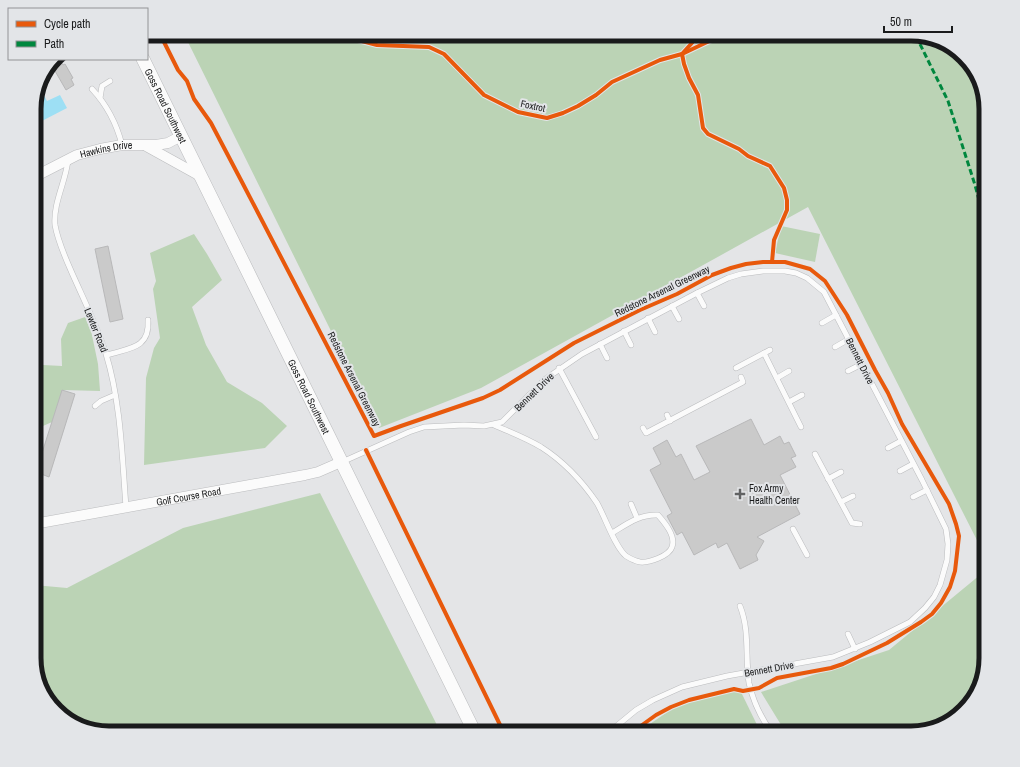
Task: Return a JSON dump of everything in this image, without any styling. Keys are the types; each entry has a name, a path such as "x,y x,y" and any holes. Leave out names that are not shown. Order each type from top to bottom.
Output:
{"street":[{"name":"Goss Road Southwest","path":"143,60 202,176 472,726"},
{"name":"Hawkins Drive","path":"41,174 77,156 100,149 168,143 181,136"},
{"path":"146,146 202,176"},
{"name":"Golf Course Road","path":"41,523 305,475 318,472 341,462"}],"lane":[{"path":"100,98 102,86 110,80"},
{"path":"92,89 100,98 118,132 122,146"},
{"name":"Lewter Road","path":"68,160 67,171 56,206 55,223 58,241 98,330 107,355 115,395 121,443 126,507"},
{"name":"Bennett Drive","path":"341,462 409,432 424,427 464,425 484,426 502,422 510,416 529,394 559,368 648,318 728,278 741,274 763,271 785,271 796,273 808,278 824,292 946,529 948,544 947,560 940,585 930,602 910,622 855,649 832,657 699,682 668,692 636,710 617,726"},
{"path":"697,293 704,306"},
{"path":"672,306 680,319"},
{"path":"822,323 836,316"},
{"path":"648,318 655,332"},
{"path":"107,355 139,345 144,341 148,329 148,320"},
{"path":"624,331 631,345"},
{"path":"835,347 849,339"},
{"path":"600,344 607,358"},
{"path":"736,368 770,350"},
{"path":"764,353 801,427"},
{"path":"848,371 862,364"},
{"path":"559,368 596,437"},
{"path":"777,378 789,371"},
{"path":"643,428 646,434 670,421 693,405 743,382 741,377"},
{"path":"95,406 101,401 115,395"},
{"path":"789,402 802,395"},
{"path":"667,415 670,421"},
{"path":"494,425 541,447 569,469 597,503 619,548 625,555 634,561 642,562 652,560 669,552 672,547 672,540 665,523 658,515 649,514 637,518 612,533"},
{"path":"888,448 901,441"},
{"path":"815,454 852,523 860,524"},
{"path":"900,471 913,464"},
{"path":"828,479 842,472"},
{"path":"913,497 927,490"},
{"path":"841,502 853,496"},
{"path":"630,504 637,518"},
{"path":"793,529 807,555"},
{"path":"740,606 744,616 747,634 748,672 754,700 768,726"},
{"path":"848,634 855,649"}],"green space":[{"path":"187,41 910,41 924,42 941,48 962,64 972,79 977,92 979,110 979,544 808,207 481,388 379,428"},
{"path":"781,226 820,234 815,262 775,253"},
{"path":"194,234 222,280 192,307 206,345 227,382 262,403 287,426 265,448 144,465 146,378 154,348 160,338 153,289 156,281 150,253"},
{"path":"88,316 98,364 100,391 63,390 52,422 41,427 41,367 43,365 62,366 61,339 68,323"},
{"path":"320,493 437,726 110,726 96,725 87,722 68,712 53,696 43,675 41,662 41,586 67,588 183,528"},
{"path":"979,576 978,671 970,692 965,699 956,709 941,719 924,725 910,726 782,726 761,692 889,650"},
{"path":"740,690 758,726 647,726 676,706"}],"water":[{"path":"43,93 47,101 60,95 67,108 41,121"}],"building":[{"path":"61,62 63,65 65,64 73,78 71,79 74,85 66,90 54,69"},
{"path":"108,246 123,319 110,322 95,249"},
{"path":"62,390 75,394 49,477 41,474 41,456"},
{"path":"751,419 764,445 780,436 784,444 789,442 796,456 791,458 796,467 780,475 800,514 757,537 764,541 756,555 758,560 740,569 727,543 718,548 716,543 694,555 682,532 677,535 667,516 672,513 650,470 661,464 653,448 667,440 676,457 681,454 694,480 710,472 696,446"}],"marked path":[{"path":"919,42 948,101 979,200"}],"cycle path":[{"name":"Redstone Arsenal Greenway","path":"164,41 178,70 187,81 194,99 211,123 374,436 483,398 500,390 574,343 640,310 677,294 712,275 731,268 763,262 785,262 810,269 825,281 847,315 888,393 902,424 949,504 959,536 955,571 950,587 941,603 932,614 921,622 887,643 843,664 831,668 777,678 759,688 743,691 734,689 689,700 656,715 641,726"},
{"name":"Foxtrot","path":"362,41 377,45 429,47 444,54 484,95 518,112 547,118 578,106 596,95 612,82 660,60 682,54 709,41"},
{"path":"694,41 682,54 689,78 698,95 703,128 708,134 739,149 748,156 770,166 784,188 787,200 787,210 774,240 772,262"},
{"path":"366,450 501,726"}],"place":[{"name":"Fox Army Health Center","path":"740,494"}]}
